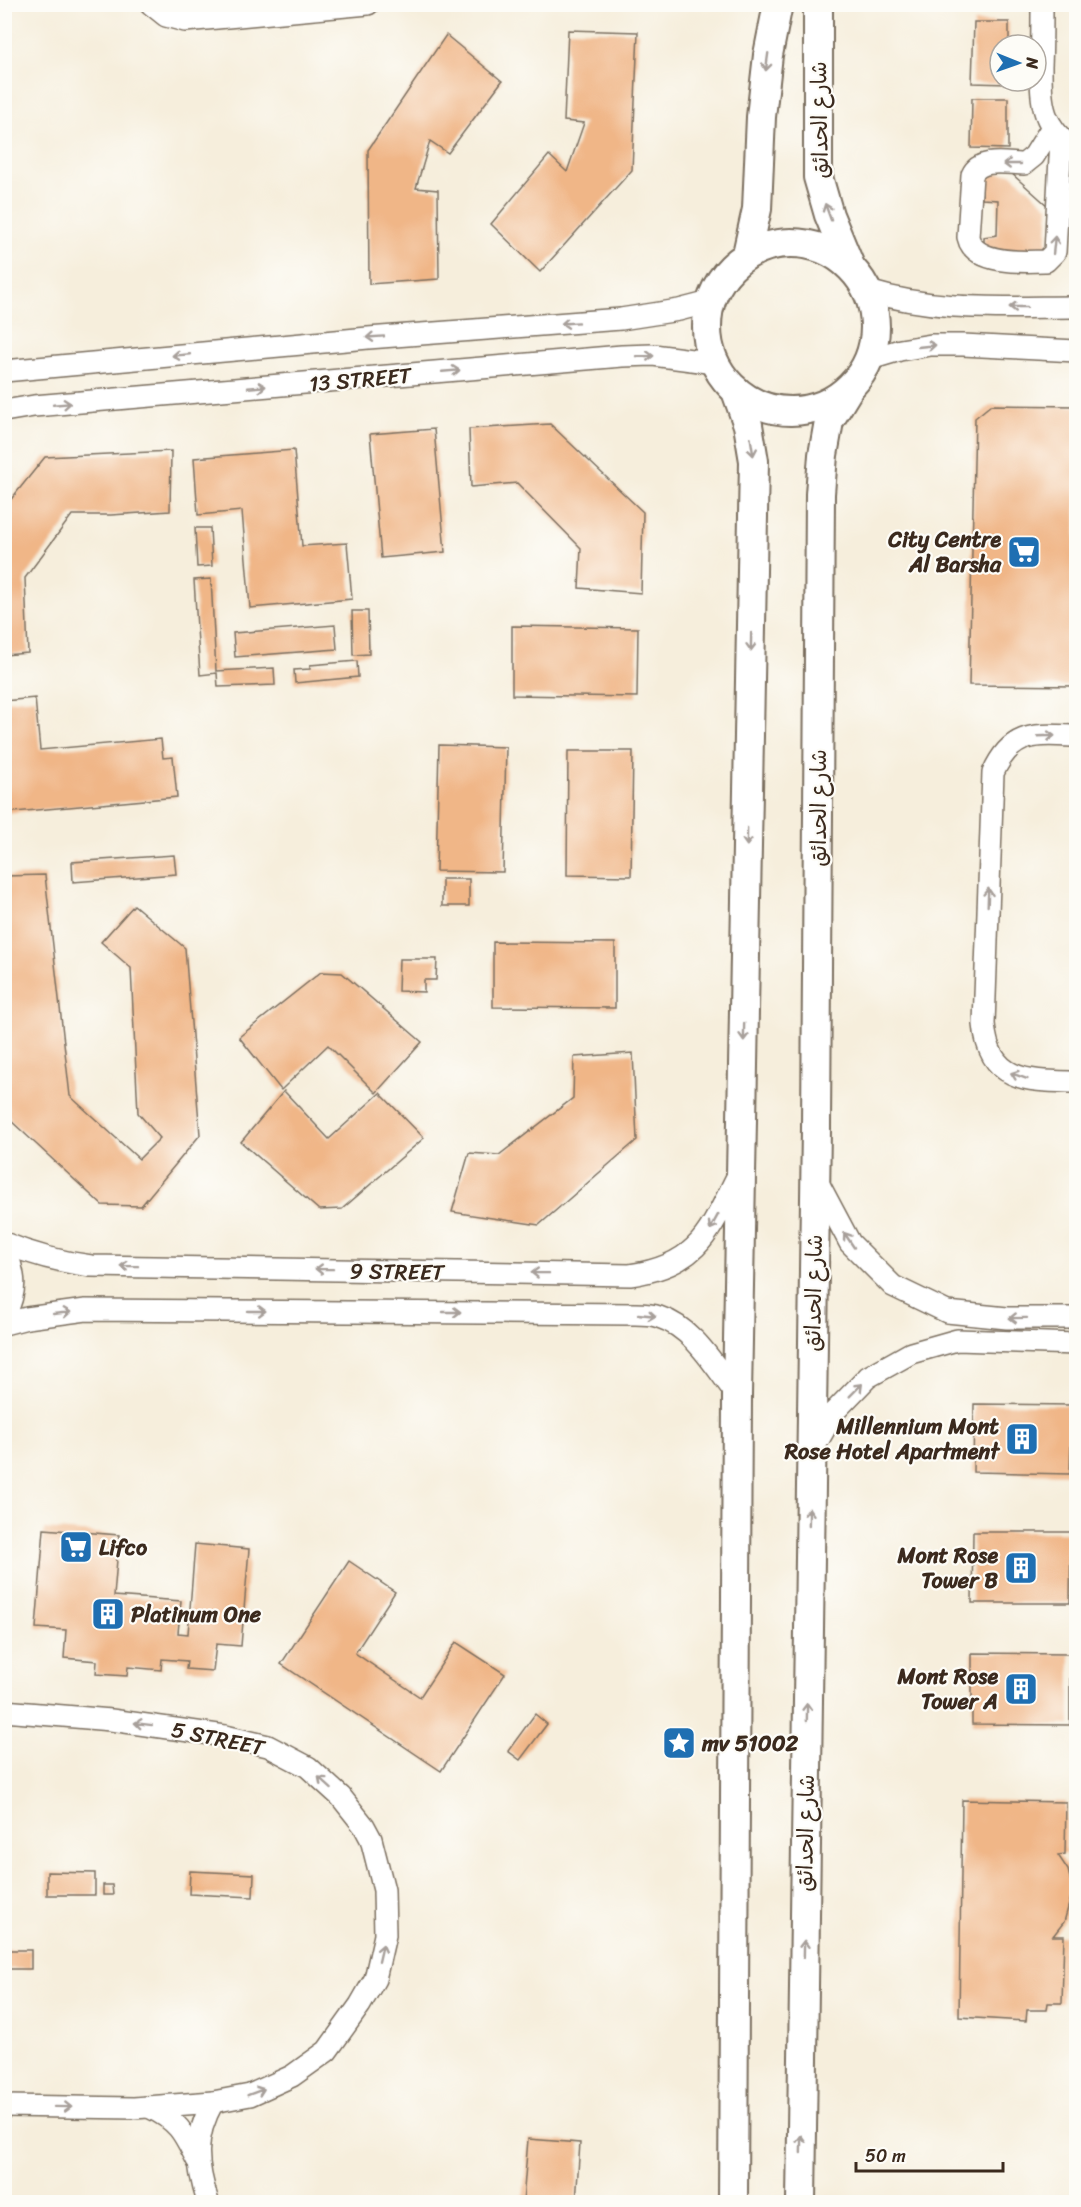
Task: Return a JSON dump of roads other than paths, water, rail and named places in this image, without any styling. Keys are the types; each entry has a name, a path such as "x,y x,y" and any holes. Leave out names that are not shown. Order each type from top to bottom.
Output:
{"street":[{"path":"154,8 166,16 185,21 368,4"},
{"path":"747,254 757,209 761,117 768,55 778,4"},
{"name":"شارع الحدائق","path":"818,4 819,177 829,215 850,266"},
{"path":"1042,4 1040,93 1044,111 1063,139 1055,252 1050,259 1041,261 995,260 972,246 969,237 974,169 983,164 1024,164 1063,139"},
{"path":"783,242 802,242 820,247 836,255 850,266 868,291 876,320 870,359 861,376 848,390 824,405 794,412 773,410 753,403 736,391 724,378 715,363 707,333 710,302 727,272 747,254 764,246 783,242"},
{"path":"868,291 898,300 952,307 1077,307"},
{"name":"13 STREET","path":"4,370 368,338 621,319 680,310 710,302"},
{"path":"870,359 900,350 931,345 1077,351"},
{"name":"13 STREET","path":"4,411 34,406 622,356 653,355 715,363"},
{"name":"شارع الحدائق","path":"801,2202 815,1176 820,494 823,455 830,422 848,390"},
{"path":"733,2202 737,1395 754,461 748,425 736,391"},
{"path":"1077,736 1029,737 1021,740 1000,756 993,772 984,1024 986,1042 993,1058 1005,1071 1021,1079 1077,1082"},
{"name":"9 STREET","path":"4,1245 60,1262 92,1266 630,1275 655,1271 677,1262 696,1247 711,1228 741,1170"},
{"path":"815,1176 850,1243 893,1286 947,1312 1007,1318 1077,1318"},
{"path":"4,1245 14,1270 13,1299 4,1318"},
{"name":"9 STREET","path":"4,1324 27,1318 86,1310 657,1316 676,1324 693,1338 737,1395"},
{"path":"810,1454 834,1412 868,1377 911,1353 957,1341 1077,1344"},
{"name":"5 STREET","path":"4,1711 111,1720 189,1730 268,1746 308,1767 341,1797 364,1826 370,1839 384,1890 385,1935 375,1979 360,2005 327,2051 292,2076 250,2095 213,2102 148,2107 4,2106"},
{"path":"198,2162 198,2140 203,2120 213,2102"},
{"path":"148,2107 167,2116 180,2128 198,2162 208,2202"}],"place":[{"name":"City Centre Al Barsha","path":"1024,552"},
{"name":"Millennium Mont Rose Hotel Apartment","path":"1022,1439"},
{"name":"Lifco","path":"76,1547"},
{"name":"Mont Rose Tower B","path":"1021,1568"},
{"name":"Platinum One","path":"108,1614"},
{"name":"Mont Rose Tower A","path":"1021,1689"},
{"name":"mv 51002","path":"679,1743"}]}
